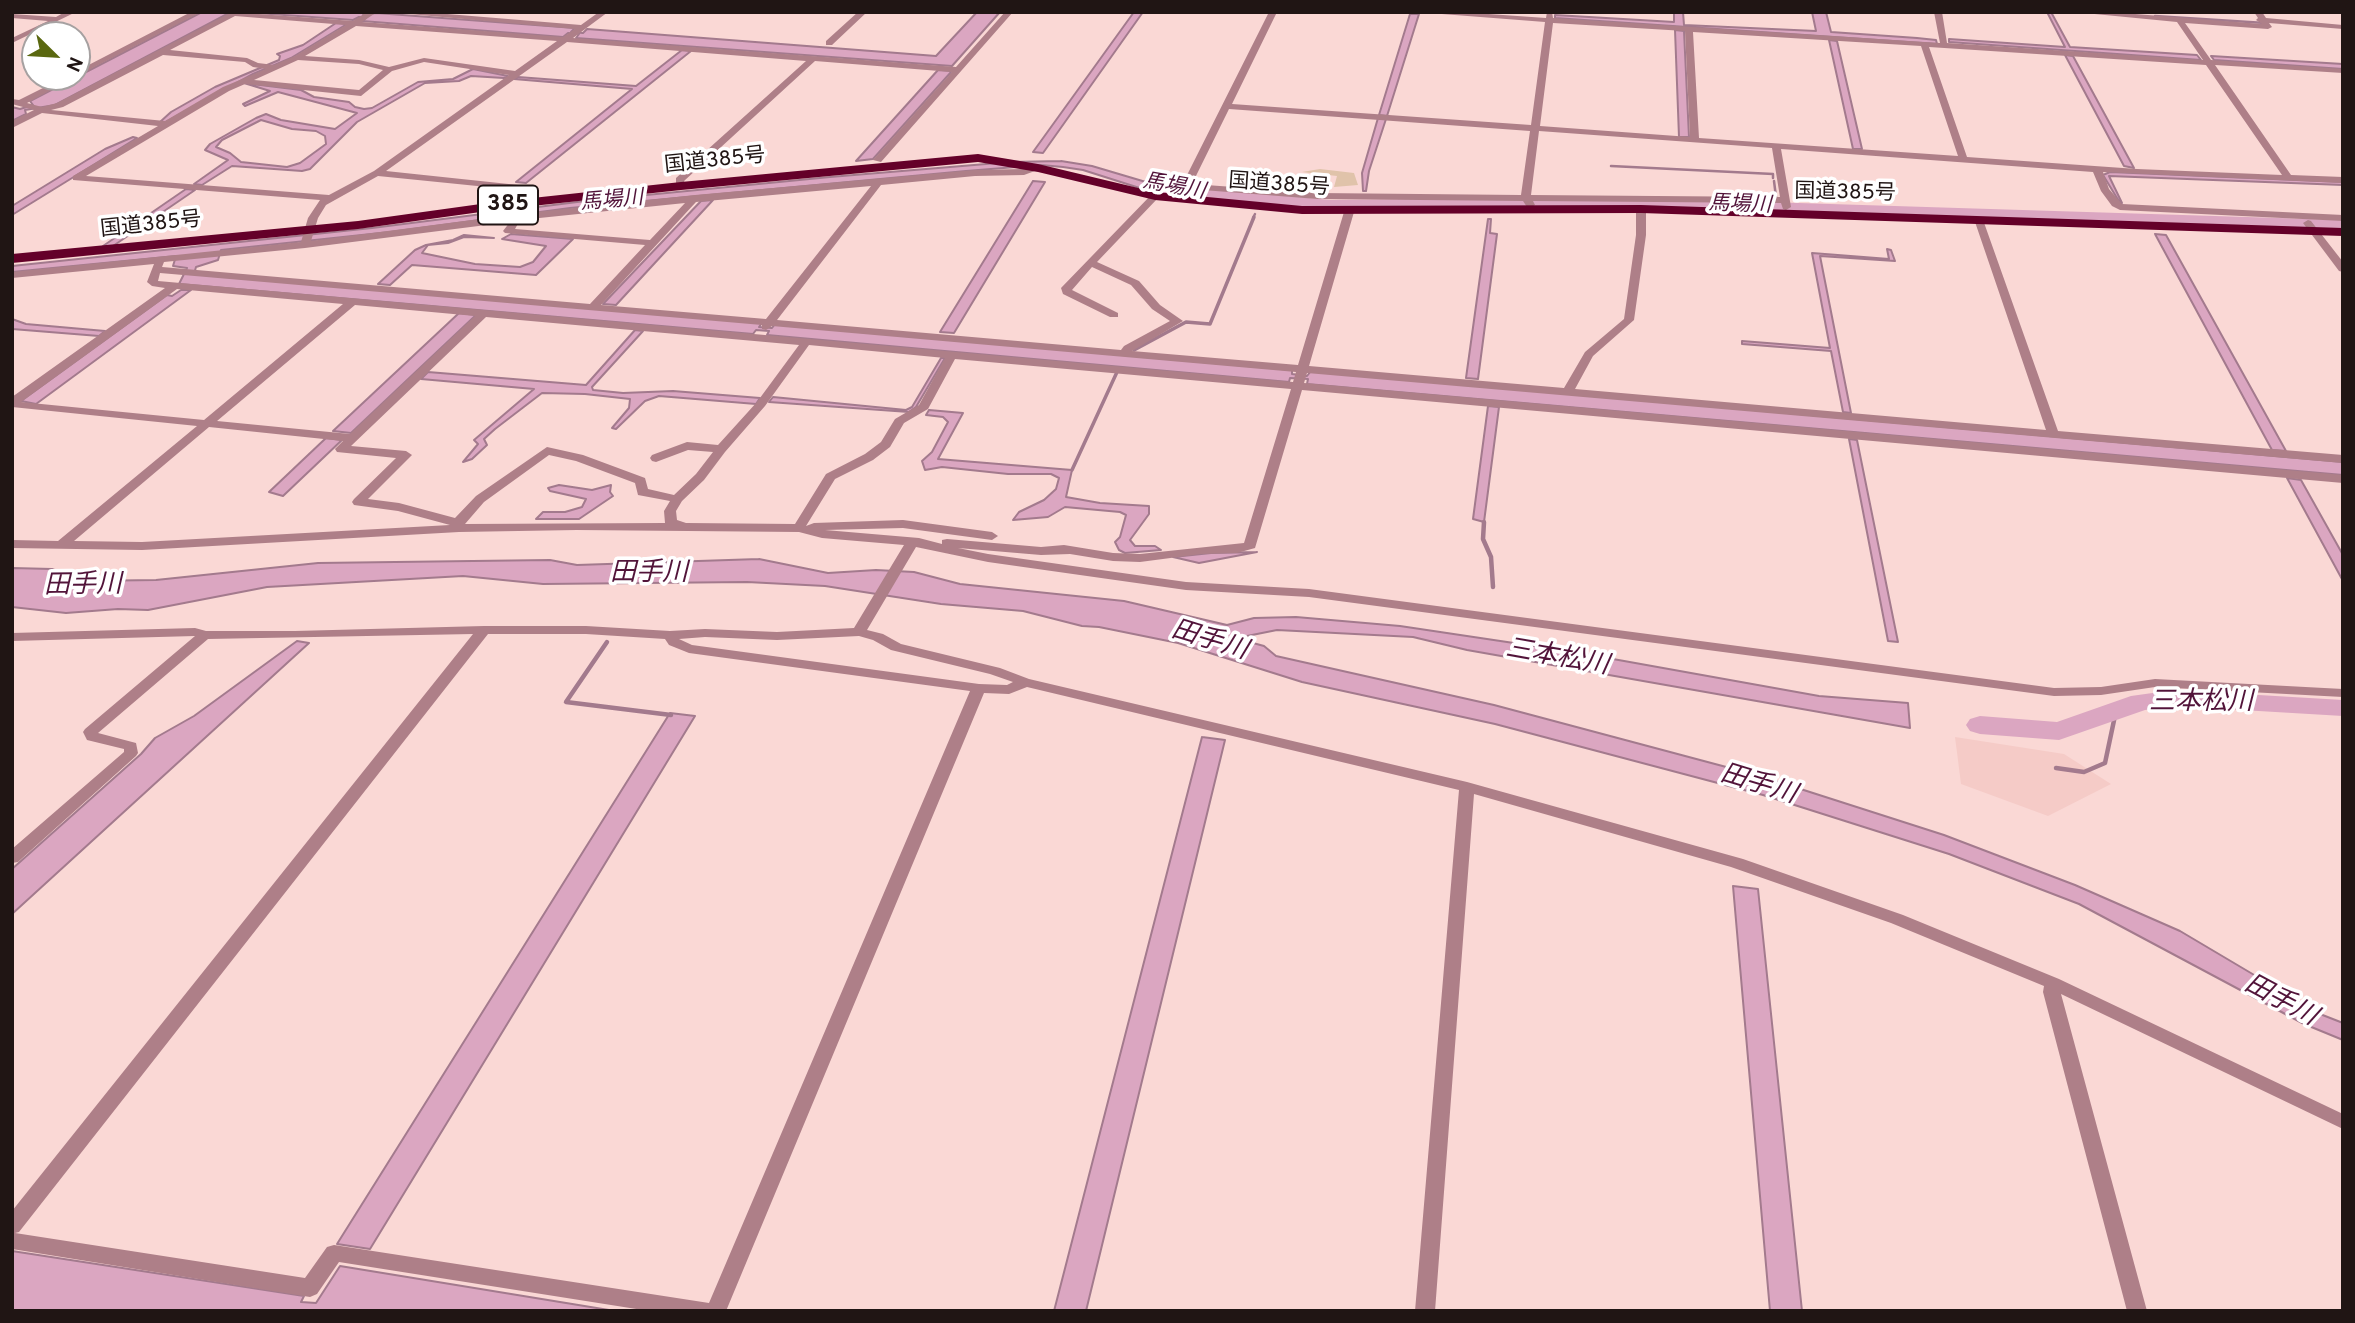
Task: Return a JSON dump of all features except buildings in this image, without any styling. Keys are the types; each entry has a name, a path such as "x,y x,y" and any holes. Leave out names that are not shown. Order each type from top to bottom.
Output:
{"highway":[{"name":"国道385号","path":"12,259 307,238 495,206 947,159 1004,160 1155,196 1183,193 1349,212 1529,203 1641,209 1786,207 1979,219 2309,224 2343,232"}],"street":[{"path":"12,41 72,12"},
{"path":"91,67 197,12"},
{"path":"391,12 813,59 958,70"},
{"path":"307,238 322,203 377,173 604,12"},
{"path":"829,43 863,12"},
{"path":"878,160 1009,12"},
{"path":"1273,12 1183,193 1786,207 1776,146"},
{"path":"1420,12 1549,16 1689,30 2343,71"},
{"path":"1938,12 1944,46"},
{"path":"2078,12 2268,27 2258,12"},
{"path":"2197,12 2215,18 2343,27"},
{"path":"26,106 60,105 234,14 364,17 574,33"},
{"path":"12,16 57,19"},
{"path":"1529,203 1549,16"},
{"path":"330,198 76,178 164,124 266,67 297,58 364,17"},
{"path":"2180,21 2288,177"},
{"path":"1689,30 1695,140"},
{"path":"1924,44 1963,159"},
{"path":"159,52 247,60 266,67"},
{"path":"297,58 359,62 389,69"},
{"path":"681,186 679,180 813,59"},
{"path":"243,81 361,93 389,69 424,60 516,74"},
{"path":"12,125 26,106 49,91"},
{"path":"26,106 164,124"},
{"path":"1227,106 2097,169 2343,180"},
{"path":"1038,168 1024,172 975,173 877,184 695,198 307,238 223,254 172,259 158,265 152,282 484,313 1125,353 1300,377 2343,479"},
{"path":"2097,169 2104,189 2120,207 2309,224 2343,218"},
{"path":"377,173 515,187 495,206"},
{"path":"764,329 877,184"},
{"path":"1114,314 1067,292 1066,288 1155,196"},
{"path":"594,306 695,198"},
{"path":"1568,392 1588,354 1629,320 1641,235 1641,209"},
{"path":"12,544 210,543 459,526 799,528 844,524 903,524 1113,557 1140,558 1201,550 1237,549 1250,545 1349,212"},
{"path":"518,217 508,231 653,243"},
{"path":"1979,219 2053,434"},
{"path":"2309,224 2343,269"},
{"path":"1092,263 1135,283 1156,307 1178,321 1128,348 1125,353"},
{"path":"12,275 158,265 190,272 594,306 764,329 807,341 953,354 1568,392 2343,459"},
{"path":"12,404 174,286"},
{"path":"60,545 353,301"},
{"path":"459,526 399,507 358,502 406,455 341,449 484,313"},
{"path":"687,528 671,522 670,511 677,499 700,477 761,404 807,341"},
{"path":"799,528 831,477 869,457 886,444 899,421 924,407 953,354"},
{"path":"12,404 353,438"},
{"path":"656,458 687,446 721,449"},
{"path":"459,526 480,499 547,451 579,458 641,481 642,492 677,499"},
{"path":"799,528 822,534 1186,586 1309,593 2054,692 2101,691 2155,683 2343,692"},
{"path":"909,545 980,543 1041,551 1071,550"},
{"path":"862,626 909,545"},
{"path":"12,638 195,632 205,635 484,630 777,636 862,626 896,647 995,671 1025,682 1467,787 1737,863 1897,919 2053,983 2343,1122"},
{"path":"12,1226 484,630"},
{"path":"12,858 131,752 131,746 92,737 90,732 205,635"},
{"path":"670,635 674,642 689,649 979,688 1009,690 1025,682"},
{"path":"716,1311 979,688"},
{"path":"1425,1311 1467,787"},
{"path":"2053,983 2052,992 2137,1311"},
{"path":"12,1241 310,1288 334,1253 708,1311"}],"shaded area":[{"path":"1320,169 1354,173 1358,185 1334,187 1337,176 1302,172"},
{"path":"1955,737 2064,754 2111,784 2048,816 1961,784"}],"water":[{"path":"202,12 231,12 91,86 91,69"},
{"path":"243,12 367,12 363,15 376,13 575,28 571,32 583,33 587,29 936,56 977,12 1000,12 952,66 576,38 579,34 568,33 563,37 362,21 366,18 359,17 353,20"},
{"path":"1134,12 1143,12 1043,153 1033,152"},
{"path":"1674,12 1683,12 1684,25 1816,31 1812,12 1826,12 1831,32 1936,40 1937,44 1555,18 1555,15 1674,22"},
{"path":"2047,12 2051,12 2070,47 2197,55 2201,60 1949,42 1949,39 2065,47"},
{"path":"1410,14 1419,14 1387,116 1379,115"},
{"path":"336,23 347,24 291,58 253,74 166,122 160,122 171,112 215,87 279,60 280,56 277,54 303,45"},
{"path":"1675,30 1684,31 1689,137 1679,137"},
{"path":"1829,40 1837,41 1862,149 1853,149"},
{"path":"682,50 691,51 526,183 516,182 632,89 514,79 518,77 636,86"},
{"path":"2065,55 2073,56 2134,168 2124,166"},
{"path":"2211,56 2343,64 2343,69 2214,60"},
{"path":"473,69 508,76 471,76 459,81 425,83 357,122 310,169 302,171 232,166 202,185 194,184 228,160 205,150 210,144 256,118 266,114 281,120 335,129 357,113 278,92 245,106 243,104 270,91 244,83 301,90 314,97 349,102 364,109 372,108 418,82 453,79","holes":["261,120 292,129 316,131 325,136 326,144 300,163 287,167 241,162 216,147 222,140"]},
{"path":"938,70 952,71 873,159 856,161"},
{"path":"49,91 81,91 55,105 25,110 26,114 12,121 12,107 20,109 33,105 30,101"},
{"path":"1378,118 1386,119 1369,171 1366,191 1363,191 1362,173"},
{"path":"133,137 137,138 12,215 12,206 105,149"},
{"path":"1061,161 1092,166 1156,185 1194,191 1190,196 1149,191 1083,170 1041,165 966,171 570,208 390,232 221,250 218,260 196,267 194,274 762,323 759,327 772,328 775,324 1292,370 1292,374 1307,376 1311,371 2343,462 2343,475 1307,384 1308,379 1290,378 1289,382 767,335 769,331 756,330 753,334 179,284 187,268 173,266 176,256 12,272 12,266 372,228 585,201 830,177 1010,162"},
{"path":"2110,172 2343,182 2343,185 2109,176 2120,203 2103,175"},
{"path":"1033,181 1045,182 954,333 940,332"},
{"path":"186,189 195,190 113,246 103,246"},
{"path":"713,200 616,305 603,304 701,201"},
{"path":"1488,219 1491,219 1490,233 1497,234 1478,379 1466,378"},
{"path":"511,234 573,239 536,275 412,265 390,285 378,284 415,250 426,245 453,240 464,235 494,238 464,237 448,243 428,245 422,253 475,264 520,267 533,262 546,246 502,239"},
{"path":"2155,234 2166,235 2286,451 2272,450"},
{"path":"1887,249 1891,250 1895,261 1820,256 1851,413 1843,412 1831,351 1742,344 1742,341 1830,348 1812,253 1889,259"},
{"path":"181,290 191,290 36,404 21,401 167,295 172,296"},
{"path":"459,313 476,315 351,433 333,431"},
{"path":"12,319 26,324 105,331 99,336 12,329"},
{"path":"635,330 643,331 592,387 593,390 623,393 673,391 760,398 756,404 659,396 645,401 616,429 612,428 629,408 630,399 542,393 495,429 484,439 487,445 472,459 463,462 478,444 474,440 534,389 421,379 428,372 586,385"},
{"path":"941,358 945,358 916,407 909,412 769,402 773,397 906,410 912,407"},
{"path":"1488,406 1499,407 1484,522 1473,519"},
{"path":"929,410 963,413 938,459 1072,470 1066,497 1100,503 1149,506 1149,514 1130,540 1135,546 1155,546 1161,550 1125,553 1119,550 1115,542 1120,537 1126,515 1120,512 1065,507 1048,517 1013,520 1019,512 1044,500 1056,489 1059,478 1051,474 1008,474 942,467 925,470 922,461 932,452 948,422 943,417 926,415"},
{"path":"326,438 342,440 283,496 269,492"},
{"path":"1849,439 1857,440 1898,642 1888,641"},
{"path":"2287,478 2301,480 2343,555 2343,581"},
{"path":"559,485 592,490 611,485 610,492 613,496 579,519 536,519 543,512 565,512 582,507 586,499 550,491 548,488"},
{"path":"1257,552 1199,563 1173,557 1211,553"},
{"name":"田手川","path":"759,559 828,573 876,570 914,572 960,584 1124,601 1227,625 1254,618 1296,617 1400,626 1574,652 1819,696 1908,703 1910,728 1467,650 1413,637 1277,630 1242,637 1242,640 1264,646 1276,656 1494,705 1760,776 1944,835 2075,885 2180,931 2320,1014 2343,1023 2343,1040 2304,1024 2079,904 1949,854 1763,795 1495,724 1302,682 1178,643 1082,626 1023,611 941,604 825,586 747,582 543,584 463,576 267,587 148,610 66,613 12,607 12,568 52,569 83,581 156,580 318,563 550,560 577,565"},
{"path":"297,641 309,643 12,914 12,869 141,754 155,738 194,716"},
{"path":"670,713 695,716 370,1249 337,1244"},
{"path":"1202,737 1225,740 1086,1311 1054,1311"},
{"path":"1733,886 1758,889 1802,1311 1770,1311"},
{"path":"12,1251 304,1296 301,1302 316,1303 340,1266 615,1311 12,1311"}],"waterway":[{"path":"2155,16 2265,23"},
{"path":"1611,166 1773,174 1773,178"},
{"path":"1774,181 1776,197"},
{"name":"馬場川","path":"1159,189 1330,205 1606,202 2343,225"},
{"path":"1253,218 1255,214"},
{"path":"1134,350 1186,322 1210,324 1254,217"},
{"path":"1072,470 1117,372"},
{"path":"1484,522 1483,539 1491,557 1493,587"},
{"path":"607,642 566,702 671,715"},
{"name":"三本松川","path":"1980,725 2059,731 2141,702 2174,698 2343,708"},
{"path":"2056,768 2084,772 2105,763 2116,711"}]}
